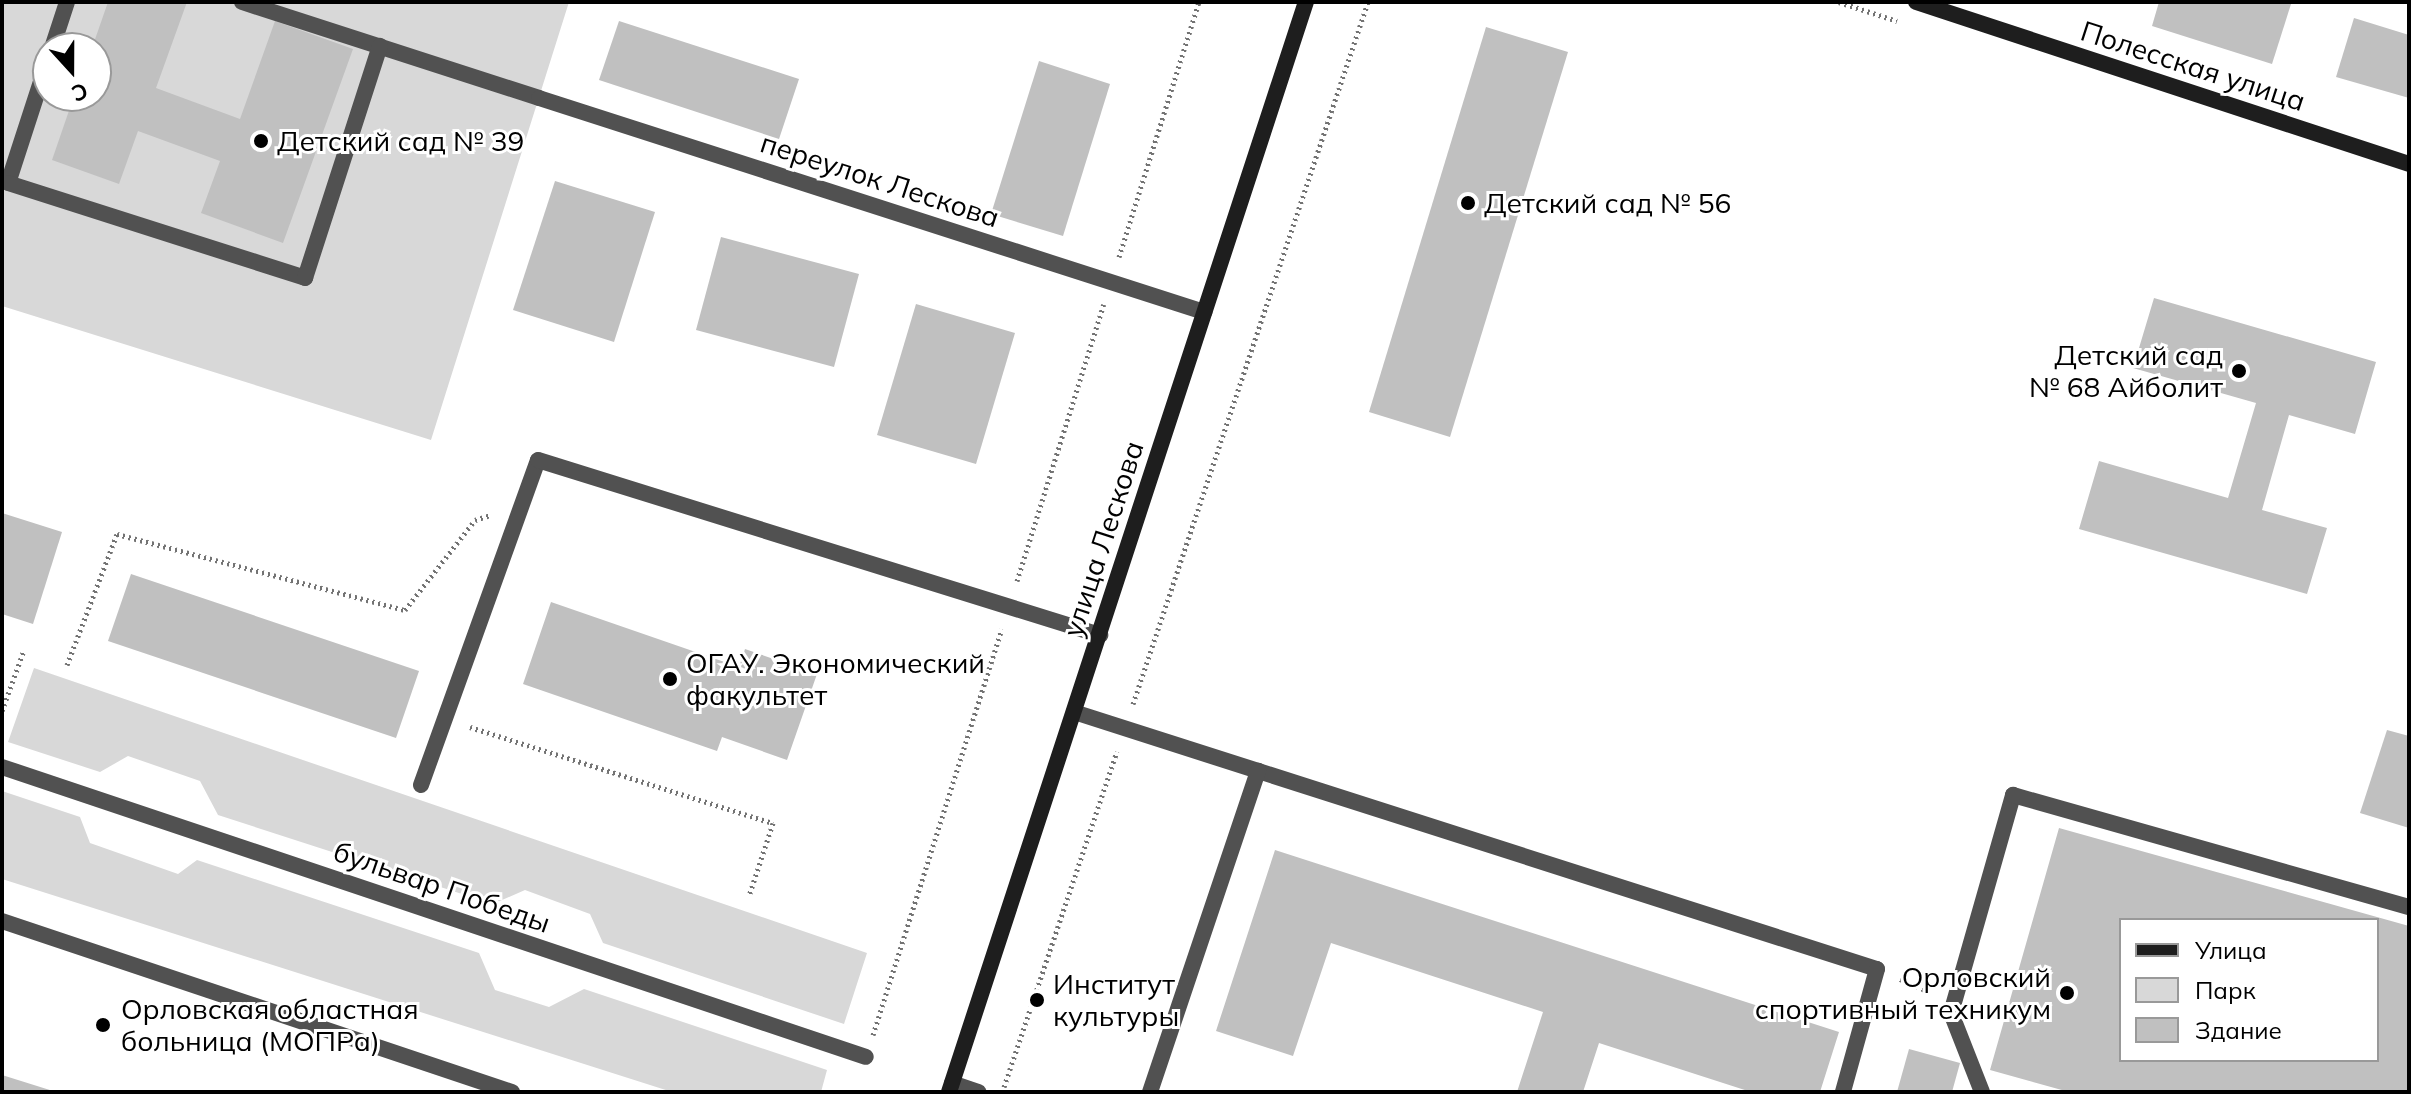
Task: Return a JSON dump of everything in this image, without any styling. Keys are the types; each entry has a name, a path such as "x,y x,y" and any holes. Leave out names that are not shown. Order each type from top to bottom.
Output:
{"main road":[{"name":"улица Лескова","path":"950,1088 1306,2"},
{"name":"Полесская улица","path":"1916,2 2409,164"}],"street":[{"path":"57,32 67,2"},
{"name":"переулок Лескова","path":"242,2 1204,312"},
{"path":"32,109 8,183 305,278 380,46"},
{"path":"421,785 538,460 1100,635"},
{"path":"1074,712 1877,969 1843,1092"},
{"name":"бульвар Победы","path":"2,767 866,1057"},
{"path":"1150,1092 1258,771"},
{"path":"1982,1092 1951,1013 2013,795 2409,907"},
{"path":"2,921 512,1092"},
{"path":"950,1088 978,1092"}],"path":[{"path":"866,1057 1199,2"},
{"path":"1002,1092 1368,2"},
{"path":"67,665 117,534 405,610 475,520 523,505"},
{"path":"2,711 24,650"},
{"path":"446,719 773,823 749,896"},
{"path":"1877,969 1928,991 1951,1013"}],"green space":[{"path":"2,2 569,2 431,440 2,306"},
{"path":"34,668 867,953 844,1024 603,943 590,914 525,890 493,904 218,815 200,781 128,756 100,772 8,742"},
{"path":"2,791 80,817 90,843 178,874 197,860 479,953 495,990 549,1007 584,989 827,1070 821,1092 672,1092 2,879"}],"building":[{"path":"108,2 187,2 156,88 240,119 275,21 353,49 283,243 201,213 220,161 138,131 119,184 52,160 68,112 112,112 112,32 98,32"},
{"path":"2159,2 2291,4 2272,64 2152,26"},
{"path":"2354,18 2409,35 2409,98 2336,77"},
{"path":"619,21 799,79 779,139 599,80"},
{"path":"1486,27 1568,52 1450,437 1369,412"},
{"path":"1039,61 1110,84 1063,236 991,214"},
{"path":"555,181 655,212 614,342 513,310"},
{"path":"721,237 859,274 834,367 696,330"},
{"path":"2154,298 2376,362 2355,434 2289,415 2262,510 2327,528 2307,594 2079,529 2099,461 2228,498 2256,403 2133,368"},
{"path":"916,304 1015,333 976,464 877,435"},
{"path":"2,513 62,532 33,624 2,614"},
{"path":"131,574 419,671 396,738 108,641"},
{"name":"ОГАУ. Экономический факультет","path":"551,602 739,667 745,649 817,674 787,760 722,737 717,751 523,684"},
{"path":"2387,730 2409,736 2409,828 2360,813"},
{"name":"Орловский спортивный техникум","path":"2059,828 2409,926 2409,1092 2069,1092 1990,1070"},
{"path":"1275,850 1839,1032 1820,1092 1751,1092 1599,1043 1583,1092 1517,1092 1543,1012 1331,943 1293,1056 1216,1031"},
{"path":"1909,1049 1960,1063 1952,1092 1897,1092"},
{"path":"2,1075 53,1091 53,1092 2,1092"}],"place":[{"name":"Детский сад № 39","path":"261,141"},
{"name":"Детский сад № 56","path":"1468,203"},
{"name":"Детский сад № 68 Айболит","path":"2239,371"},
{"name":"ОГАУ. Экономический факультет","path":"670,679"},
{"name":"Орловский спортивный техникум","path":"2067,993"},
{"name":"Институт культуры","path":"1037,1000"},
{"name":"Орловская областная больница (МОПРа)","path":"103,1025"}]}
